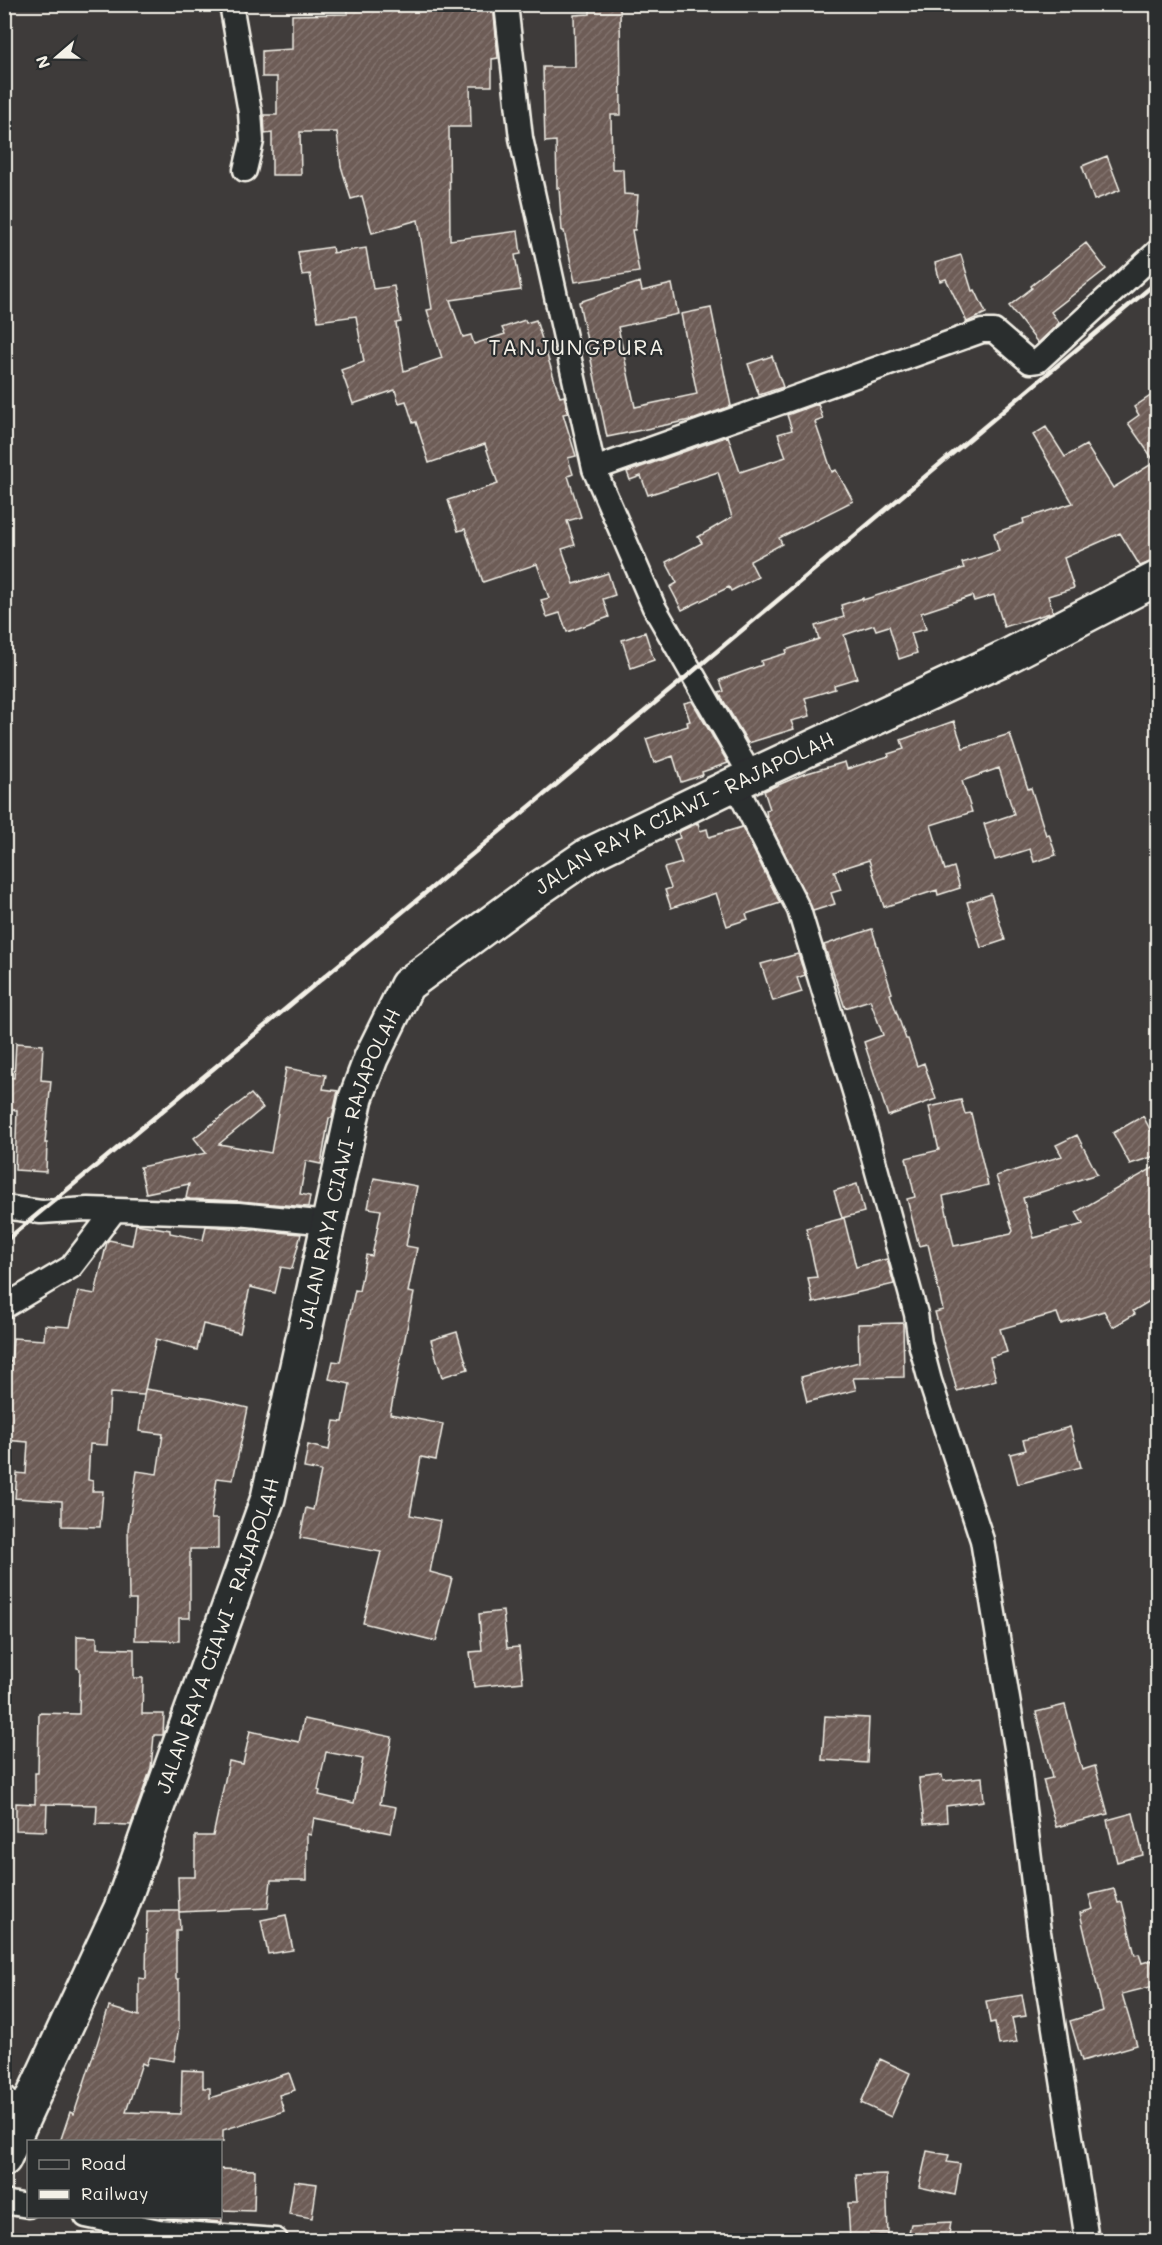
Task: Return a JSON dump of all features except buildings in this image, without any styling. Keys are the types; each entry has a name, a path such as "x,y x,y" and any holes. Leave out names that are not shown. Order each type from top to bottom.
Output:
{"highway":[{"name":"JALAN RAYA CIAWI - RAJAPOLAH","path":"4,2159 14,2106 121,1908 268,1498 356,1098 371,1058 407,985 522,900 588,855 1004,658 1158,578"}],"street":[{"path":"231,4 250,112 252,141 245,170"},
{"path":"506,4 521,138 594,469 654,607 743,780 799,910 864,1124 916,1314 920,1343 930,1381 982,1540 1018,1760 1039,1932 1088,2241"},
{"path":"594,469 982,331 994,331 1030,362 1038,361 1158,251"},
{"path":"8,1212 88,1209 238,1214 328,1223"},
{"path":"4,1307 71,1267 114,1211"},
{"path":"4,2202 27,2206"},
{"path":"91,2218 159,2231 276,2241"}],"railway":[{"path":"4,1242 691,673 1158,281"}],"district":[{"name":"TANJUNGPURA","path":"577,347"}]}
